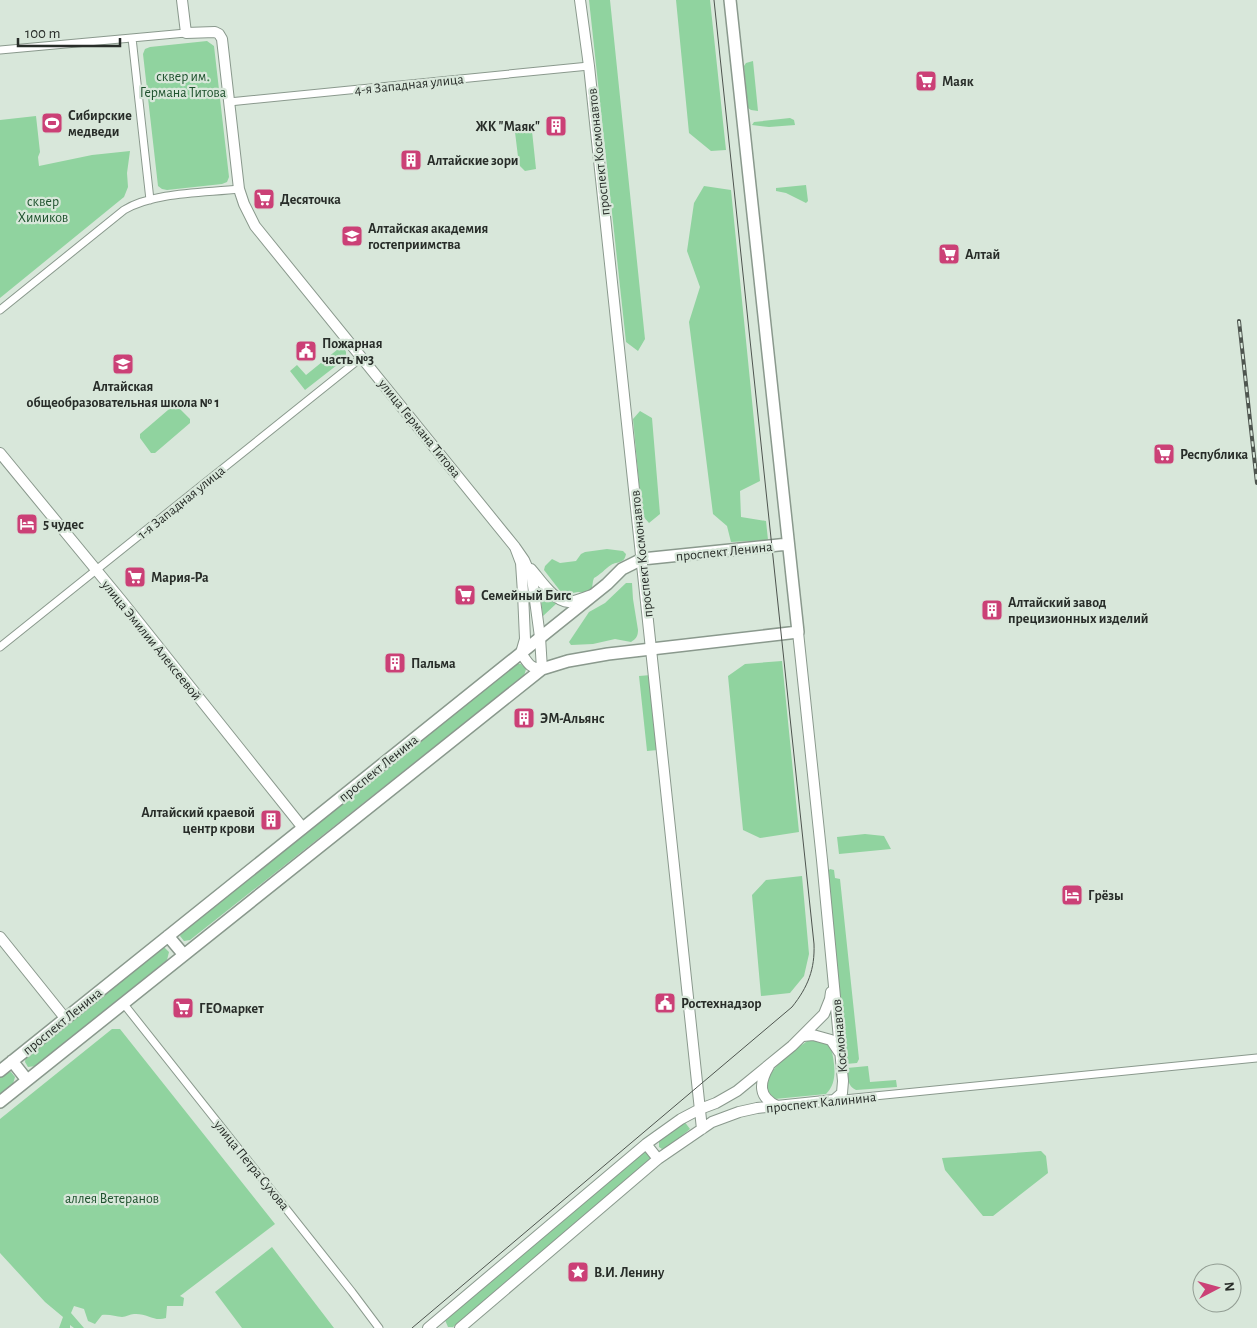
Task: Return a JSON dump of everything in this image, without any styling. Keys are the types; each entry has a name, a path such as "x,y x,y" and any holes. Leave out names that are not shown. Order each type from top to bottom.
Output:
{"main road":[{"path":"730,0 798,632"},
{"name":"проспект Ленина","path":"0,1071 521,653 622,569 642,559 788,544"},
{"name":"проспект Ленина","path":"0,1102 542,669 555,664 584,658 798,632"},
{"path":"168,936 184,955"},
{"path":"12,1061 28,1080"}],"street":[{"path":"182,0 186,33"},
{"name":"проспект Космонавтов","path":"580,0 589,66 702,1129"},
{"name":"улица Германа Титова","path":"0,50 186,33 215,32 219,34 222,39 239,189 244,204 256,226 524,560"},
{"path":"132,38 150,200"},
{"name":"4-я Западная улица","path":"229,102 589,66"},
{"path":"0,310 133,204 150,200 239,189"},
{"name":"1-я Западная улица","path":"0,647 362,357"},
{"name":"улица Эмилии Алексеевой","path":"0,453 303,828"},
{"path":"515,547 521,562 525,639 521,653 529,665 542,669 540,637 532,578 524,560"},
{"path":"524,560 560,600 570,602 595,593"},
{"path":"428,1328 646,1144 680,1119 727,1097 803,1036 824,1014 830,999 832,969 798,632"},
{"path":"0,936 65,1018"},
{"name":"Космонавтов","path":"832,969 843,1087 839,1097 834,1100"},
{"name":"улица Петра Сухова","path":"123,1003 379,1328"},
{"path":"803,1036 821,1036 832,1040 840,1055"},
{"name":"проспект Калинина","path":"460,1328 658,1159 702,1129 724,1117 739,1112 777,1106 1257,1058"},
{"path":"771,1063 764,1074 762,1089 763,1095 767,1100 777,1106"},
{"path":"646,1144 658,1159"}],"green space":[{"path":"589,0 610,0 645,339 638,351 626,342"},
{"path":"676,0 710,0 726,150 711,151 689,133"},
{"name":"сквер им. Германа Титова","path":"207,41 214,46 229,177 227,182 222,184 162,189 158,186 143,54 145,49 150,47"},
{"path":"753,61 758,111 748,108 744,66 746,63"},
{"name":"сквер Химиков","path":"36,116 40,152 38,157 39,166 92,155 130,151 127,173 128,187 124,197 0,298 0,120"},
{"path":"790,118 794,120 795,125 769,127 752,125 754,122"},
{"path":"532,131 536,169 525,171 519,165 515,132"},
{"path":"806,185 808,201 806,203 786,193 776,191 776,188"},
{"path":"704,186 731,190 760,481 740,491 741,517 766,521 768,540 731,542 727,526 713,514 689,322 700,287 687,251 694,203"},
{"path":"343,345 346,358 305,390 290,371 297,365 306,375"},
{"path":"175,404 190,419 190,423 155,453 151,453 140,438 140,434"},
{"path":"640,411 652,418 660,514 649,523 642,515 633,419"},
{"path":"607,549 623,551 626,554 625,557 622,561 611,565 594,578 592,588 586,593 567,594 561,592 544,570 545,566 552,559 560,563 576,561 585,552"},
{"path":"626,583 632,583 638,630 637,636 631,642 615,639 593,644 571,645 569,642 589,612 605,603"},
{"path":"539,585 557,603 543,616"},
{"path":"782,661 799,832 760,838 743,830 728,676 745,664"},
{"path":"515,664 521,664 526,669 524,676 190,940 184,941 180,936 182,930"},
{"path":"651,675 658,750 647,751 639,676"},
{"path":"865,834 884,836 891,849 839,854 837,837"},
{"path":"830,869 834,870 835,878 840,879 859,1059 857,1063 846,1064 826,873"},
{"path":"802,876 809,954 804,976 790,993 761,996 752,895 766,880"},
{"path":"164,947 169,952 167,960 36,1066 28,1067 25,1062 26,1055 158,949"},
{"name":"аллея Ветеранов","path":"112,1029 120,1029 275,1224 180,1296 184,1298 183,1306 167,1306 166,1318 158,1319 139,1314 122,1317 102,1315 95,1324 88,1321 84,1309 74,1306 71,1313 84,1328 74,1328 70,1325 70,1328 59,1328 63,1317 45,1302 0,1253 0,1119"},
{"path":"810,1039 825,1041 831,1046 834,1078 830,1089 826,1094 775,1099 769,1096 768,1080 777,1066"},
{"path":"868,1066 870,1082 896,1080 897,1087 856,1090 853,1088 849,1081 847,1068"},
{"path":"11,1072 15,1077 13,1084 0,1094 0,1077 4,1073"},
{"path":"684,1121 690,1129 667,1148 662,1149 659,1147 659,1141"},
{"path":"1041,1151 1046,1156 1048,1173 993,1216 983,1216 945,1170 942,1158"},
{"path":"648,1152 652,1158 453,1327 448,1327 445,1320 643,1153"},
{"path":"272,1247 334,1328 242,1328 215,1292"}],"tram line":[{"path":"412,1328 792,1007 806,985 812,970 814,944 714,0"}],"railway":[{"path":"1239,321 1257,483"}],"place":[{"name":"Маяк","path":"926,81"},
{"name":"Сибирские медведи","path":"52,123"},
{"name":"ЖК \"Маяк\"","path":"556,126"},
{"name":"Алтайские зори","path":"411,160"},
{"name":"Десяточка","path":"264,199"},
{"name":"Алтайская академия гостеприимства","path":"352,236"},
{"name":"Алтай","path":"949,254"},
{"name":"Пожарная часть №3","path":"306,351"},
{"name":"Алтайская общеобразовательная школа № 1","path":"123,364"},
{"name":"Республика","path":"1164,454"},
{"name":"5 чудес","path":"27,524"},
{"name":"Мария-Ра","path":"135,577"},
{"name":"Семейный Бигс","path":"465,595"},
{"name":"Алтайский завод прецизионных изделий","path":"992,610"},
{"name":"Пальма","path":"395,663"},
{"name":"ЭМ-Альянс","path":"524,718"},
{"name":"Алтайский краевой центр крови","path":"271,820"},
{"name":"Грёзы","path":"1072,895"},
{"name":"Ростехнадзор","path":"665,1003"},
{"name":"ГЕОмаркет","path":"183,1008"},
{"name":"В.И. Ленину","path":"578,1272"}]}
